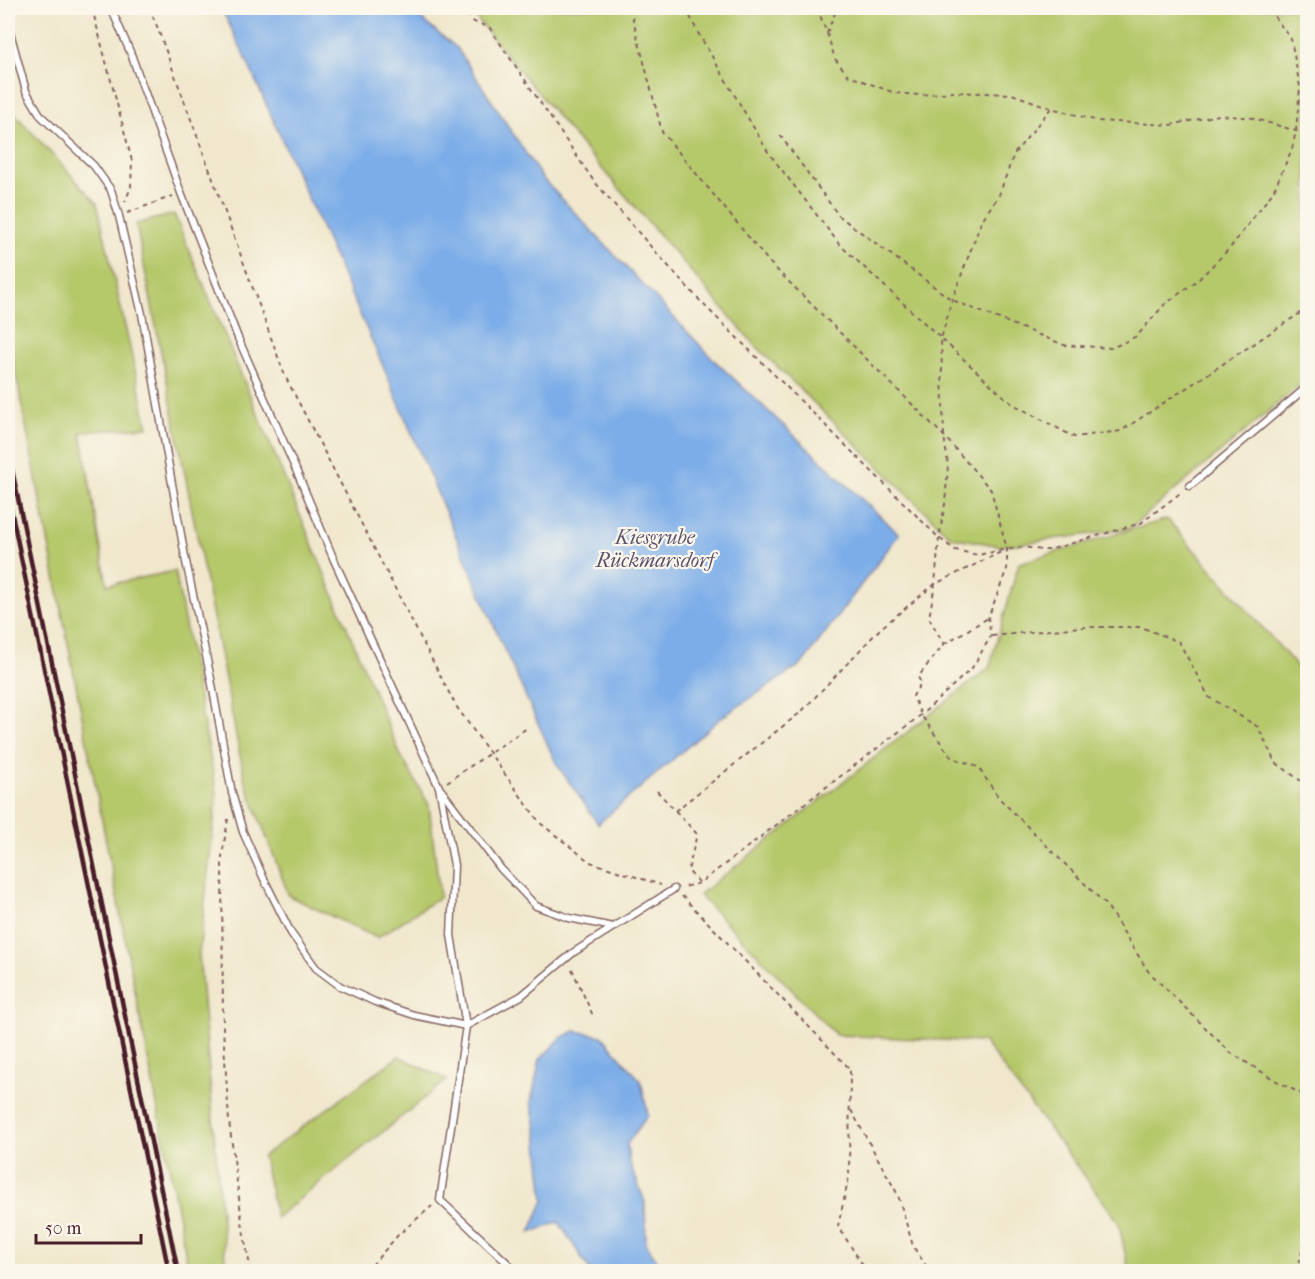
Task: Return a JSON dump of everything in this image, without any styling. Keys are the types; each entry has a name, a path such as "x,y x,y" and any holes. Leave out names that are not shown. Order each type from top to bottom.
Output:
{"lane":[{"path":"111,8 238,338 334,560 439,787 501,869 536,906 569,918 613,927"},
{"path":"8,25 26,91 41,116 94,166 111,190 142,314 185,557 232,793 243,832 264,879 291,933 316,968 340,986 375,1002 414,1015 466,1026 521,996 574,952 674,889"},
{"path":"1190,486 1308,386"},
{"path":"439,787 454,865 452,935 466,1026 440,1200 517,1272"}],"path":[{"path":"92,8 132,161 131,187 119,216"},
{"path":"148,8 155,21 285,376 456,706 540,823 590,862 674,889 850,1069 849,1177 838,1226 867,1272"},
{"path":"459,8 474,22 489,27 593,180 702,303 939,538 955,549 978,555 1024,547 1049,550 1141,523 1190,486"},
{"path":"630,8 662,132 769,262 944,436 992,490 1007,549 1007,569 988,618 991,636 972,668 921,715 700,883 674,889"},
{"path":"686,8 697,31 768,152 840,245 1011,403 1074,437 1121,431 1308,308"},
{"path":"816,8 835,59 849,76 895,93 1012,94 1098,121 1170,124 1219,115 1253,118 1308,133"},
{"path":"827,33 835,13 844,8"},
{"path":"780,135 839,216 952,300 1064,345 1112,348 1137,336 1164,305 1199,279 1230,248 1273,192 1292,149 1300,87 1291,39 1268,8"},
{"path":"944,644 928,618 945,504 948,465 944,436 941,339 952,300 982,220 999,195 1014,154 1051,108"},
{"path":"119,216 181,193"},
{"path":"675,811 801,712 881,628 934,584 1007,549"},
{"path":"988,618 944,644 918,677 921,683 913,696 921,715 951,757 978,767 999,798 1107,906 1148,971 1231,1053 1308,1097"},
{"path":"991,636 1081,627 1141,627 1179,642 1209,697 1258,728 1275,762 1308,786"},
{"path":"439,787 527,728"},
{"path":"657,791 697,834 688,871 700,883"},
{"path":"229,814 222,856 223,1028 229,1121 251,1272"},
{"path":"567,958 594,1018"},
{"path":"850,1107 898,1195 913,1246 930,1272"},
{"path":"366,1272 399,1234 440,1200"},
{"path":"1297,1272 1308,1227"}],"green space":[{"path":"468,8 1307,8 1307,379 1129,529 1001,546 951,537 753,343 572,134"},
{"path":"8,84 13,112 97,203 148,427 81,432 107,585 175,571 217,794 199,954 226,1271 189,1271 8,333"},
{"path":"174,214 400,754 429,805 440,897 377,938 289,896 245,781 136,224"},
{"path":"1167,519 1307,678 1307,1271 1129,1271 1118,1221 984,1042 836,1035 699,895 989,668 1019,563"},
{"path":"399,1056 447,1080 276,1218 263,1156"}],"water":[{"name":"Kiesgrube Rückmarsdorf","path":"221,8 407,8 457,48 542,178 715,361 899,534 802,664 722,717 598,824 556,763 501,642 380,359"},
{"path":"575,1031 602,1036 641,1081 648,1115 627,1144 629,1161 645,1202 646,1244 664,1271 590,1271 559,1222 530,1233 544,1200 531,1102 540,1059 562,1037"}],"railway":[{"path":"8,450 178,1272"},
{"path":"8,495 169,1272"}]}
